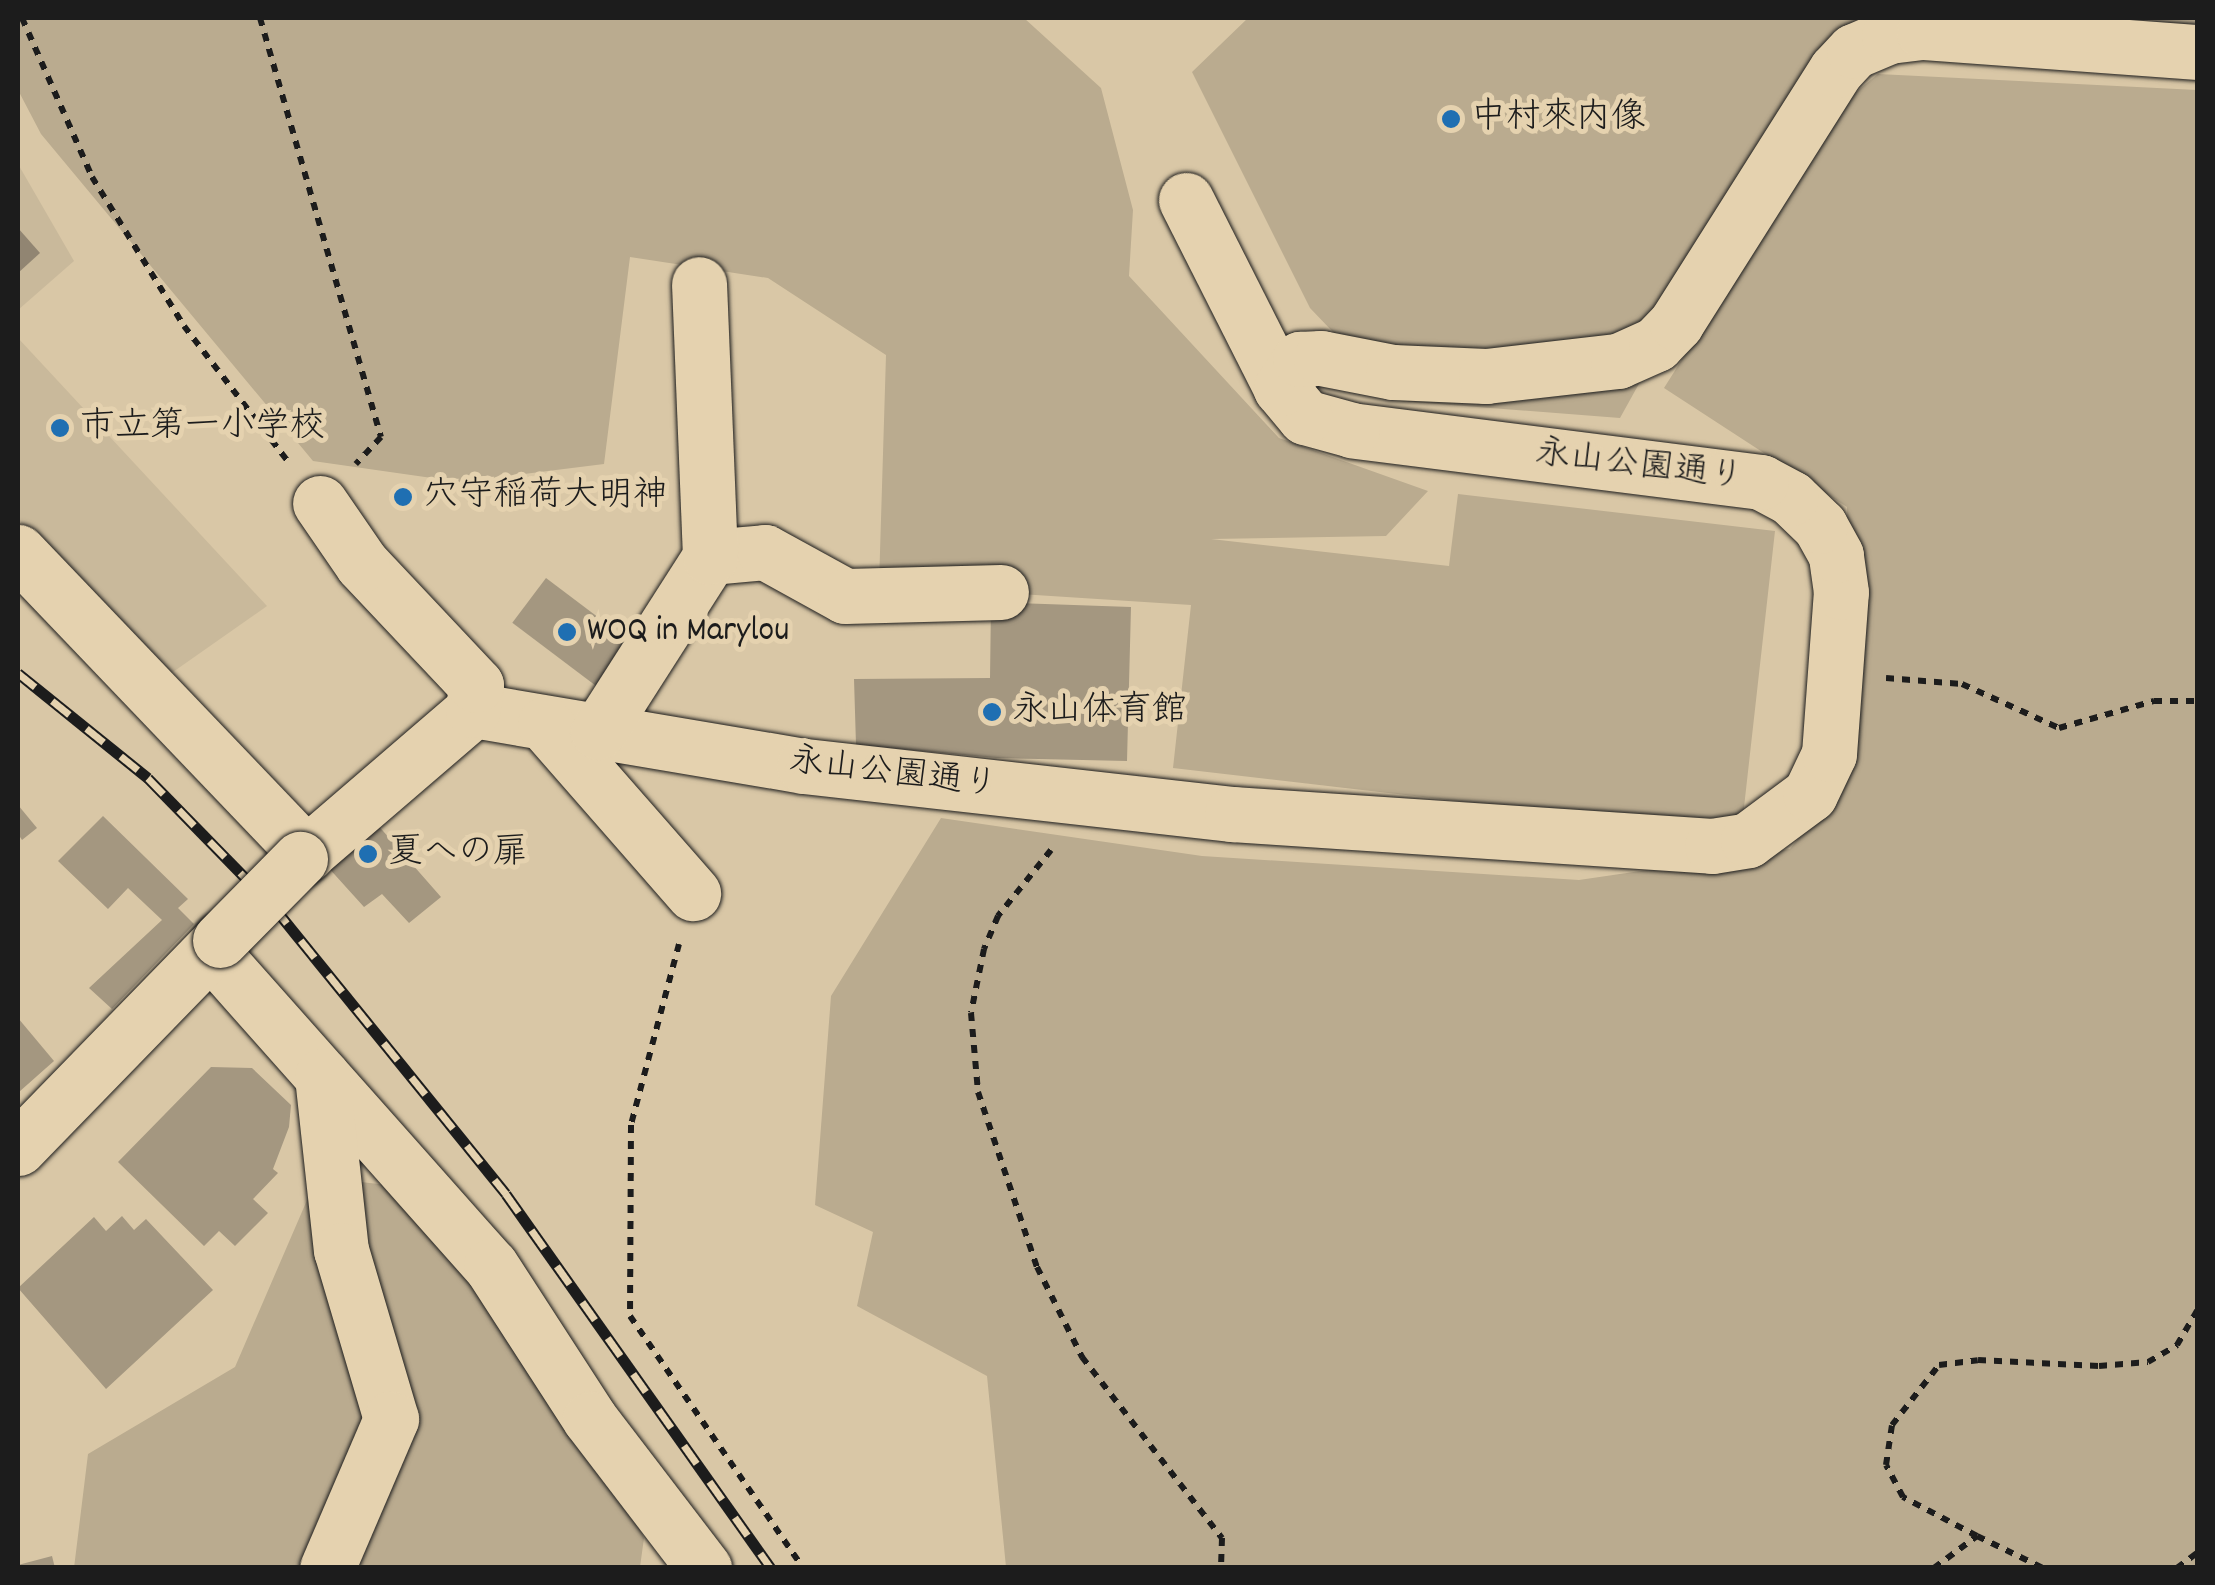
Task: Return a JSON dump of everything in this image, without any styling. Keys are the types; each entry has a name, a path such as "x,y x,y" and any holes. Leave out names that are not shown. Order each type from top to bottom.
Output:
{"street":[{"path":"1186,200 1280,388 1300,360 1321,358 1393,372 1486,376 1618,361 1656,344 1676,323 1836,70 1854,51 1889,36 1924,32 2198,52"},
{"path":"598,732 710,558 699,284"},
{"name":"永山公園通り","path":"473,710 804,766 1065,796 1232,814 1712,846 1748,840 1810,794 1829,754 1841,592 1836,555 1820,526 1791,498 1761,482 1352,430 1305,417 1280,388"},
{"path":"18,1148 304,857 473,710 476,684 362,564 320,503"},
{"path":"18,552 304,857"},
{"path":"710,558 766,552 845,596 1002,592"},
{"path":"545,724 693,893"},
{"path":"215,945 322,1076 491,1266 590,1419 704,1568"},
{"path":"322,1076 341,1250 390,1419 327,1568"}],"path":[{"path":"22,18 92,177 184,326 320,503 381,437 260,18"},
{"path":"1835,675 1962,684 2059,728 2154,701 2198,702"},
{"path":"1065,796 1062,836 998,916 984,949 972,1013 978,1092 1037,1267 1074,1342 1143,1440 1222,1538 1221,1568"},
{"path":"693,893 630,1125 630,1316 803,1568"},
{"path":"2043,1568 1904,1498 1886,1465 1892,1424 1939,1365 1978,1360 2099,1366 2148,1362 2178,1345 2198,1309"},
{"path":"1934,1568 1977,1536"},
{"path":"2177,1568 2198,1552"}],"shaded area":[{"path":"18,18 1024,18 1101,88 1133,210 1129,276 1279,438 1428,491 1386,536 1211,539 1449,566 1458,494 1775,531 1741,834 1173,768 1191,605 879,585 886,355 768,278 630,257 604,464 460,482 313,461 41,134 18,90"},
{"path":"1248,18 2197,18 2197,30 1835,30 1620,418 1399,401 1310,308 1192,72"},
{"path":"1878,74 2197,90 2197,1567 1006,1567 987,1376 857,1306 873,1232 815,1205 831,996 941,818 1202,856 1579,880 1790,849 1856,765 1847,507 1664,388 1844,102"},
{"path":"18,164 74,261 18,310"},
{"path":"18,228 40,253 18,273"},
{"name":"市立第一小学校","path":"18,338 267,606 163,679 18,519"},
{"path":"317,1177 440,1191 552,1355 644,1538 640,1567 74,1568 88,1454 235,1367"}],"building":[{"path":"546,578 630,641 596,686 512,623"},
{"name":"永山体育館","path":"991,602 1131,607 1127,761 997,758 856,745 854,679 990,678"},
{"path":"18,805 37,828 22,840 18,834"},
{"path":"103,816 188,899 178,908 194,924 112,1009 89,988 162,920 128,888 108,909 58,861"},
{"path":"376,823 441,897 409,923 382,894 364,907 326,865"},
{"path":"18,1018 54,1061 19,1092 18,1090"},
{"path":"211,1067 252,1068 291,1105 289,1127 273,1169 278,1173 253,1199 268,1213 235,1246 219,1231 204,1246 118,1162"},
{"path":"122,1216 134,1230 146,1219 213,1290 106,1389 18,1288 94,1217 106,1231"},
{"path":"52,1556 55,1568 18,1568 18,1565"}],"railway":[{"path":"18,673 148,778 273,906 506,1194 771,1568"}],"place":[{"name":"中村來内像","path":"1451,119"},
{"name":"市立第一小学校","path":"60,428"},
{"name":"穴守稲荷大明神","path":"403,497"},
{"name":"WOQ in Marylou","path":"567,632"},
{"name":"永山体育館","path":"992,712"},
{"name":"夏への扉","path":"368,854"}]}
